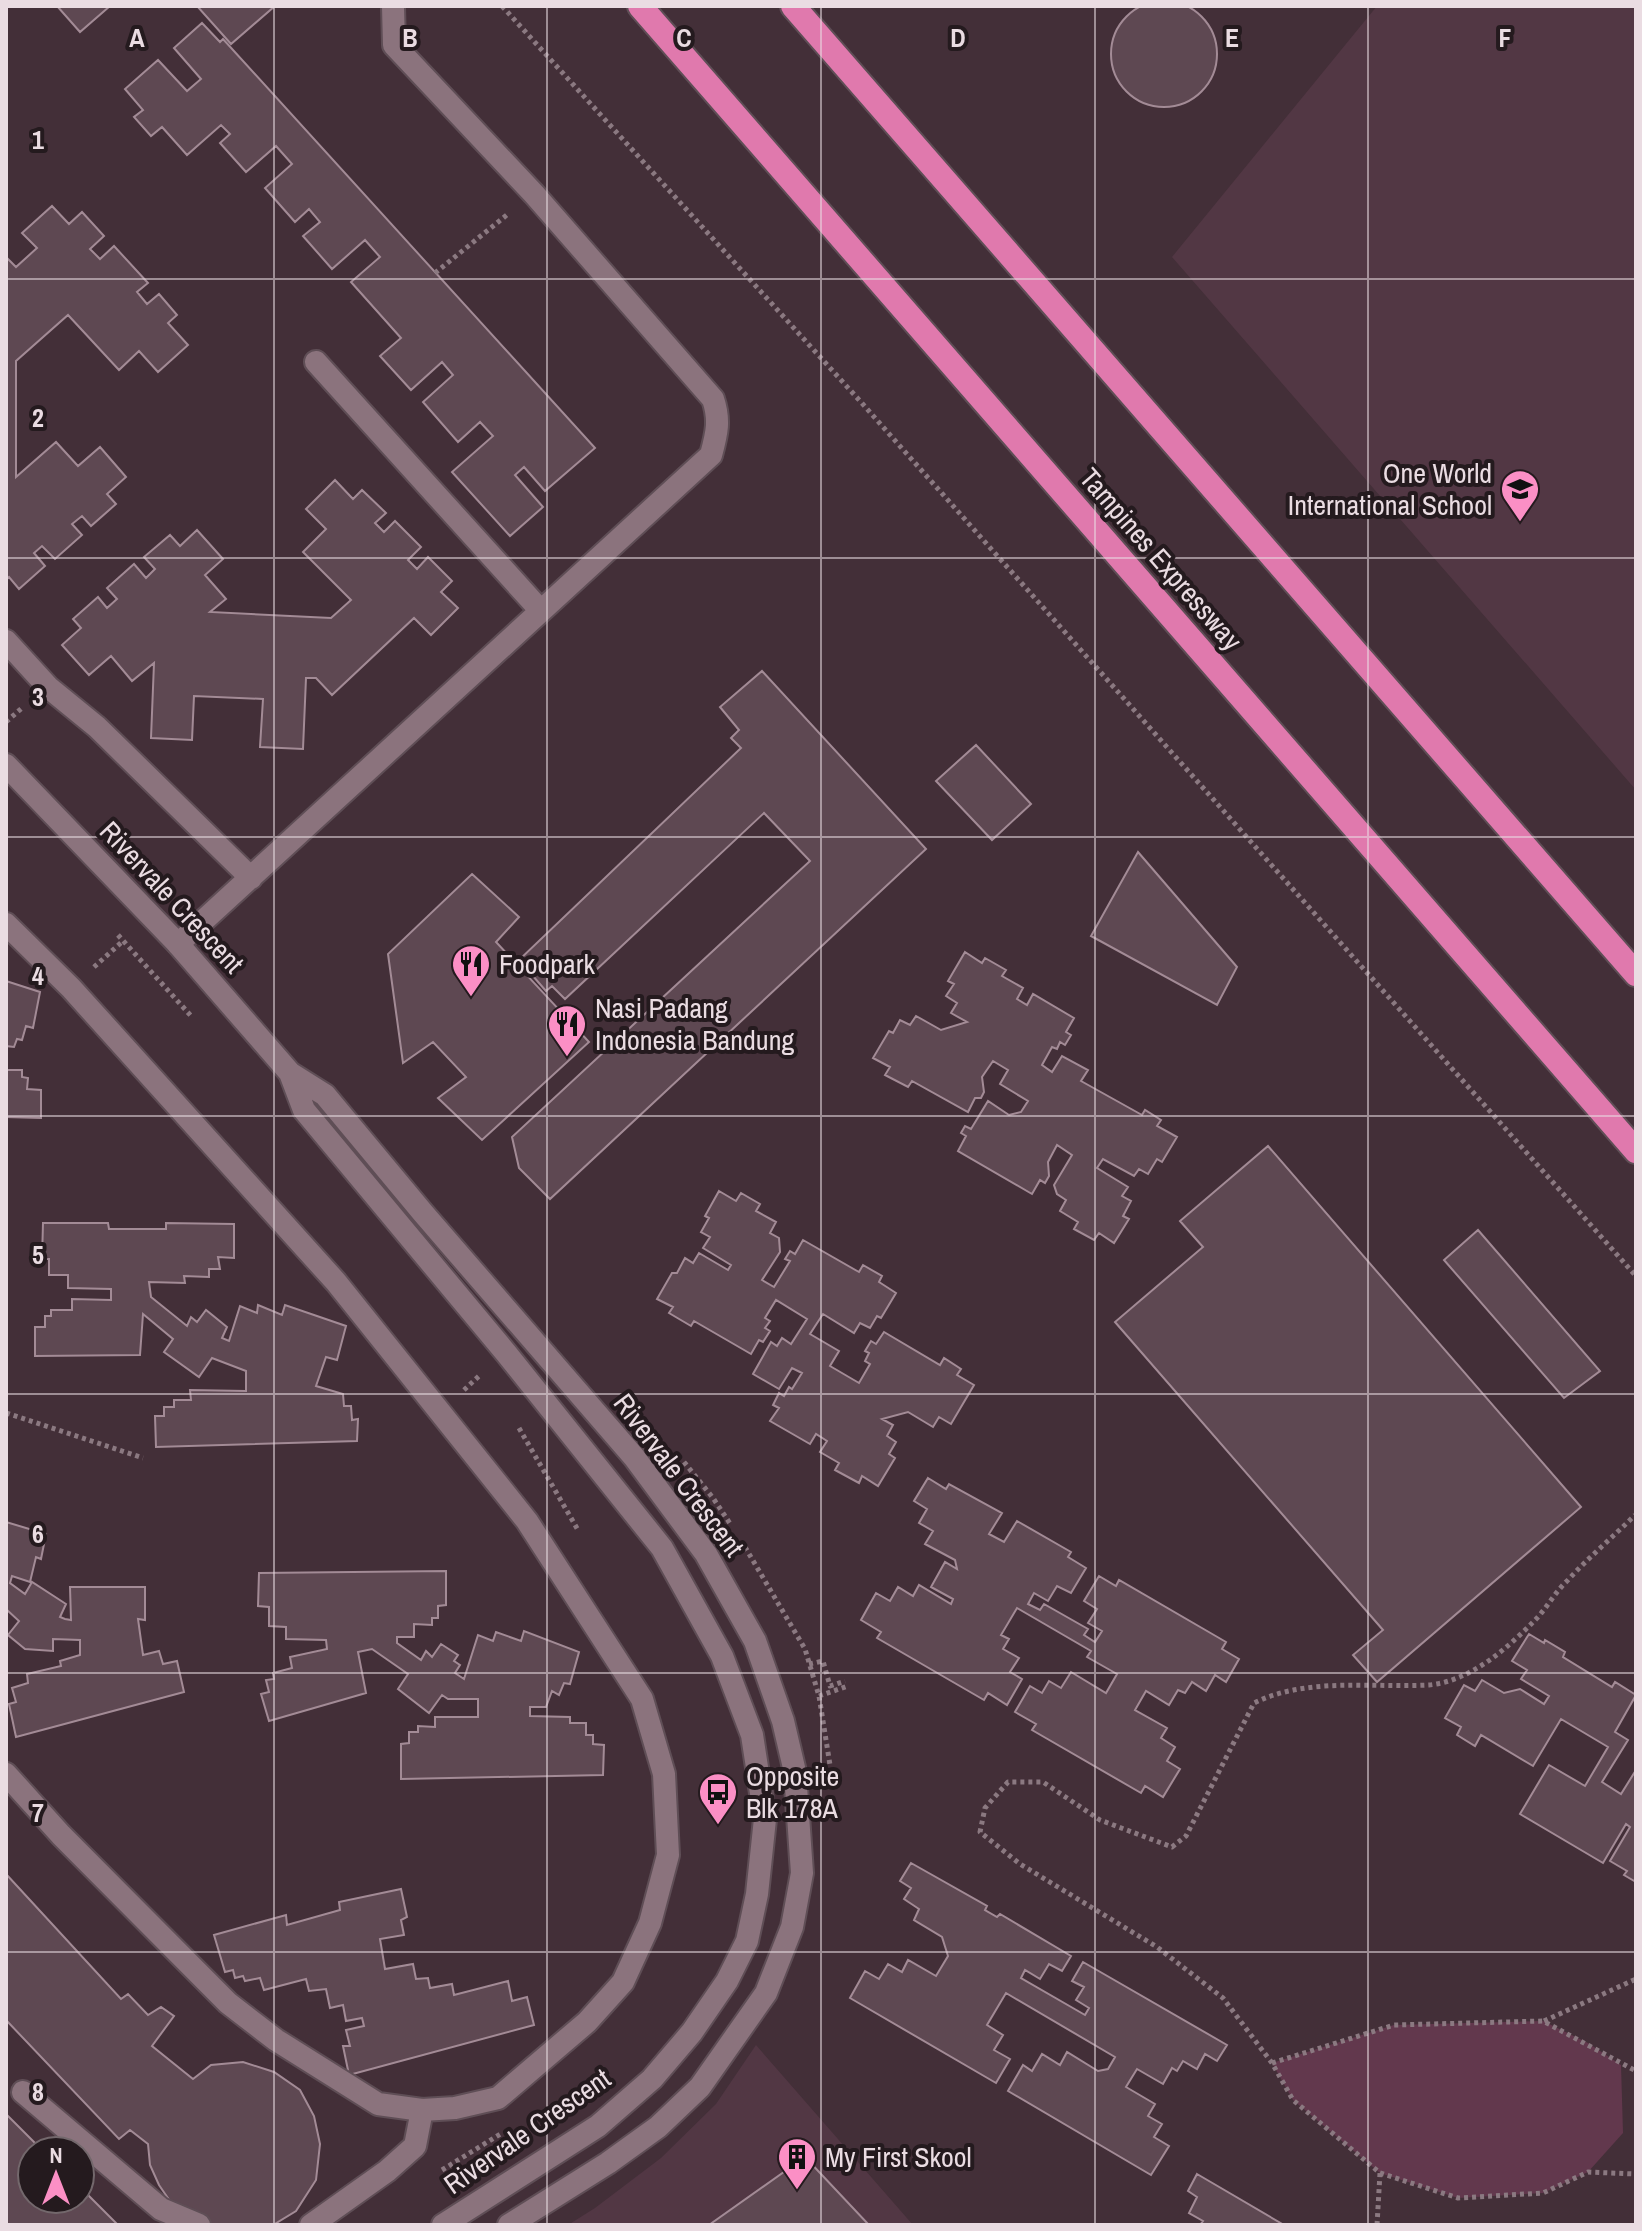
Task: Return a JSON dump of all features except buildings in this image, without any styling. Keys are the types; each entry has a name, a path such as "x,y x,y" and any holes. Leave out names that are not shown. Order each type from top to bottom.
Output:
{"highway":[{"name":"Tampines Expressway","path":"640,6 1636,1151"},
{"path":"793,6 1636,974"}],"street":[{"path":"178,944 711,455 719,427 713,399 534,194 394,45 393,6"},
{"path":"316,362 541,611"},
{"path":"6,641 48,687 97,727 251,878"},
{"name":"Rivervale Crescent","path":"6,765 178,944 290,1073 325,1095 634,1457 697,1541 755,1641 783,1721 795,1772 802,1873 792,1927 766,1993 700,2087 658,2127 509,2225"},
{"path":"6,924 71,988 346,1293 527,1521 642,1699 664,1774 668,1855 650,1923 623,1982 587,2022 498,2098 455,2108 422,2110 378,2104 276,2040 228,2003 71,1846 6,1774"},
{"name":"Rivervale Crescent","path":"290,1073 304,1110 506,1353 662,1548 715,1642 752,1735 765,1819 757,1894 747,1941 727,1981 692,2032 652,2079 598,2126 443,2225"},
{"path":"304,1110 325,1095"},
{"path":"506,1353 527,1335"},
{"path":"23,2092 161,2209 199,2225"},
{"path":"311,2225 387,2171 415,2146 422,2110"}],"path":[{"path":"502,6 860,401 1636,1276"},
{"path":"435,273 534,194"},
{"path":"6,1413 143,1458"},
{"path":"518,1425 580,1535"},
{"path":"1635,1515 1566,1582 1538,1618 1487,1662 1462,1677 1447,1683 1405,1686 1313,1686 1270,1695 1254,1703 1186,1836 1172,1847 1100,1820 1043,1782 1008,1782 985,1808 980,1832 1020,1864 1157,1947 1223,1998 1272,2063 1293,2100 1380,2173 1458,2198 1543,2193 1588,2172 1636,2174"},
{"path":"809,1664 823,1661 830,1686 846,1684 819,1696"},
{"path":"1272,2063 1394,2025 1543,2021 1636,1979"},
{"path":"1543,2021 1636,2071"},
{"path":"440,2171 505,2131"},
{"path":"1377,2225 1380,2173"}],"shaded area":[{"name":"One World International School","path":"1377,6 1636,6 1636,790 1172,257"},
{"path":"1543,2021 1588,2043 1621,2065 1623,2133 1588,2172 1543,2193 1458,2198 1380,2173 1293,2100 1272,2063 1394,2025"},
{"path":"756,2045 913,2225 568,2225 661,2158 716,2104"}],"place":[{"name":"One World International School","path":"1520,523"},
{"name":"Foodpark","path":"471,998"},
{"name":"Nasi Padang Indonesia Bandung","path":"567,1058"},
{"name":"Opposite Blk 178A","path":"718,1826"},
{"name":"My First Skool","path":"797,2191"}]}
